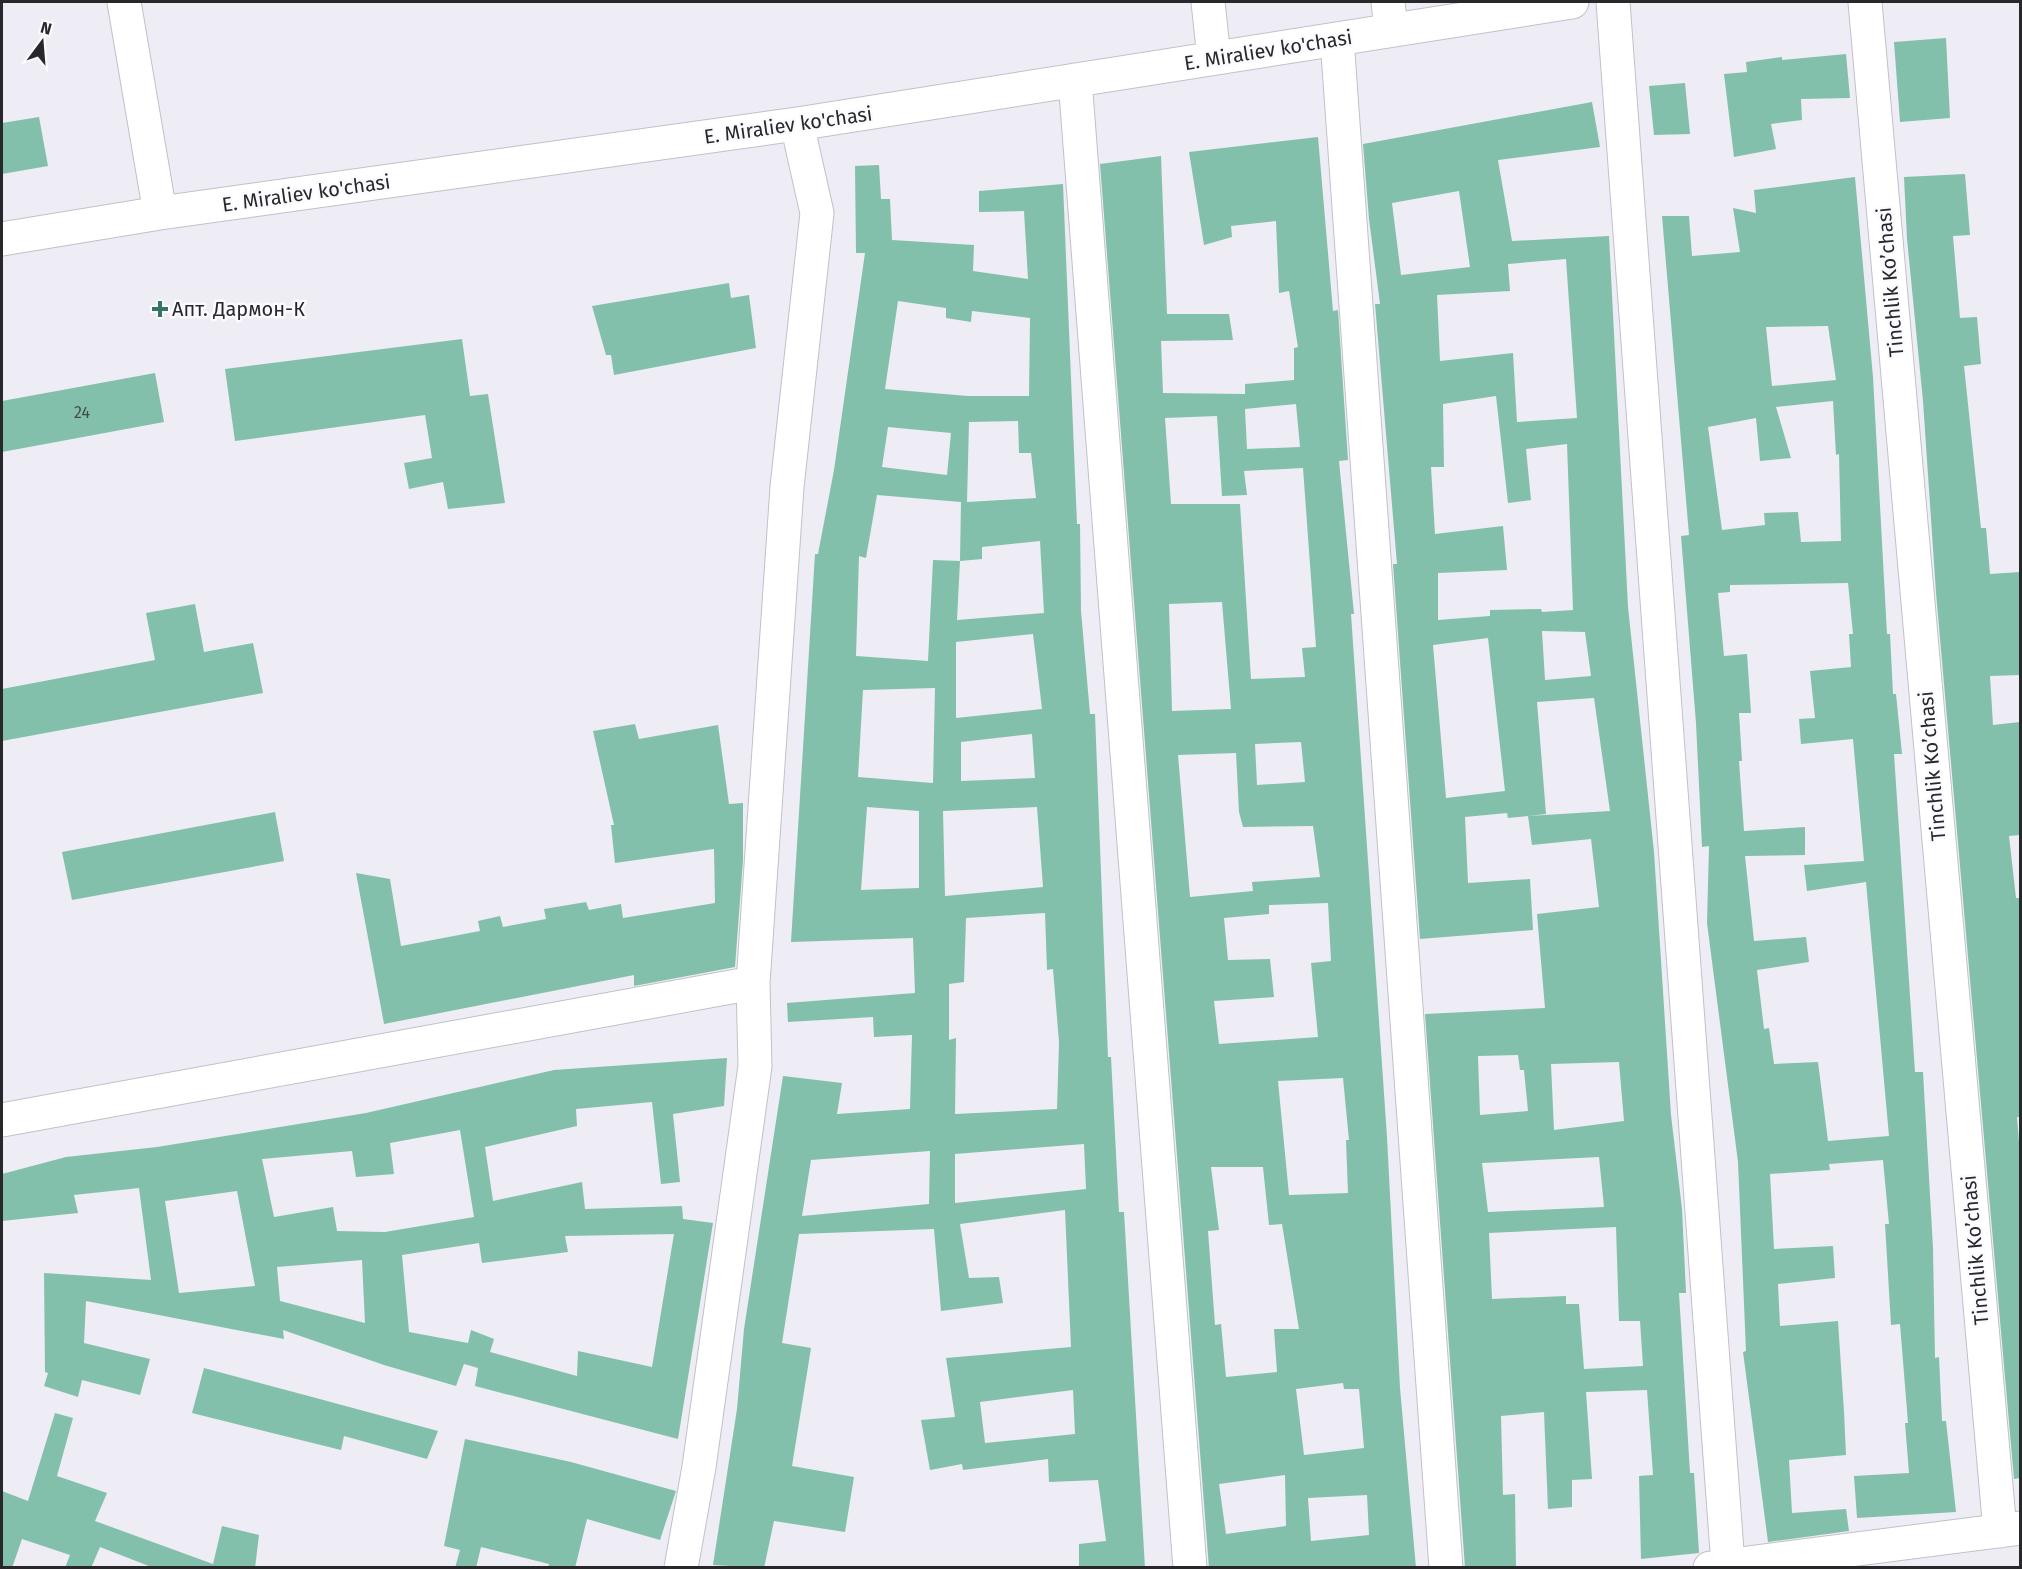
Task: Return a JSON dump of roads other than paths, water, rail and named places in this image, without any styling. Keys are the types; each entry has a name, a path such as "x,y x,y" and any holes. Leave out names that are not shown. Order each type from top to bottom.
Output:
{"street":[{"path":"124,2 160,213"},
{"path":"1208,2 1214,58"},
{"name":"E. Miraliev ko'chasi","path":"2,239 160,213 797,124 1337,39 1390,16 1572,2"},
{"path":"1613,2 1719,1566 2010,1530"},
{"name":"Tinchlik Ko’chasi","path":"1865,2 2010,1530"},
{"path":"1337,39 1446,1568"},
{"path":"1075,80 1190,1568"},
{"path":"681,1568 699,1467 756,1066 753,983 787,487 817,213 797,124"},
{"path":"2,1120 753,983"}],"place":[{"name":"Апт. Дармон-К","path":"160,309"}]}
